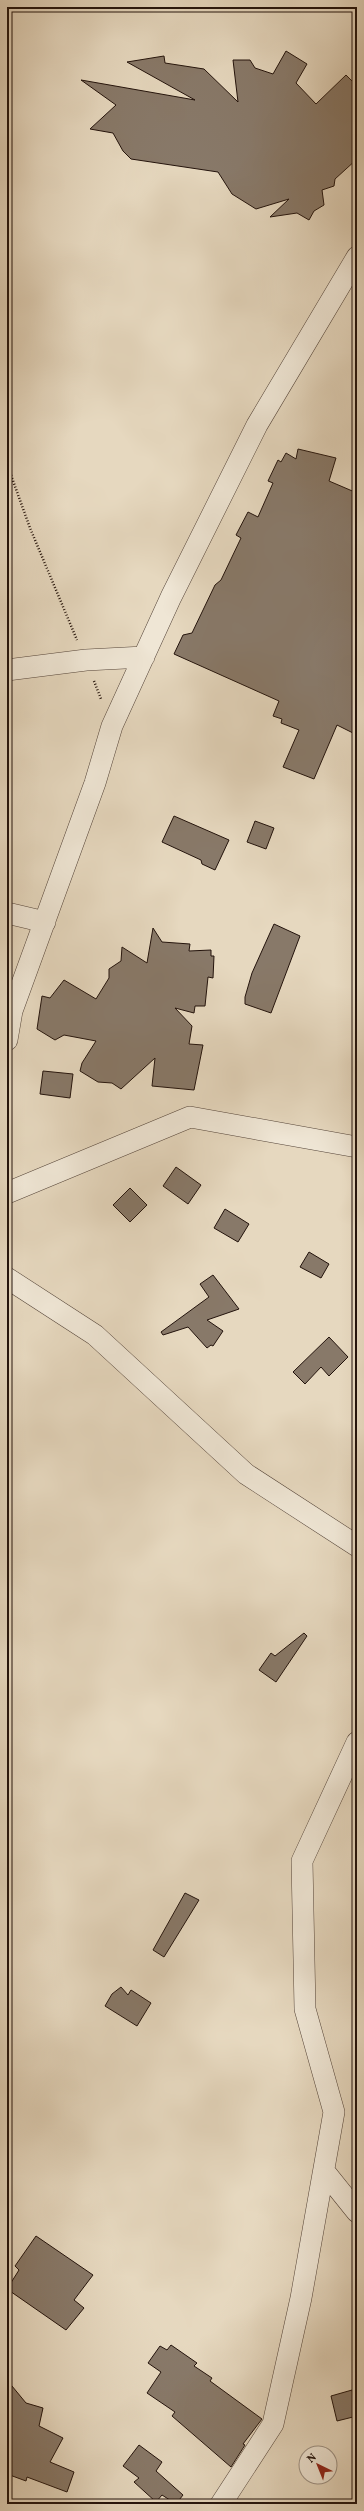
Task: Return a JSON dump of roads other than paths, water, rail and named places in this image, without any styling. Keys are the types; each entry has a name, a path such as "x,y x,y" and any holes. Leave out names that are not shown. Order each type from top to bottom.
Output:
{"street":[{"path":"7,1040 12,1011 95,782 112,726 171,597 257,424 357,257"},
{"path":"7,670 86,660 144,657"},
{"path":"7,912 45,922"},
{"path":"7,1193 190,1118 357,1147"},
{"path":"7,1278 95,1335 246,1474 357,1546"},
{"path":"221,2504 273,2424 301,2298 324,2171 334,2112 305,2009 302,1861 357,1742"},
{"path":"324,2171 357,2212"}]}
